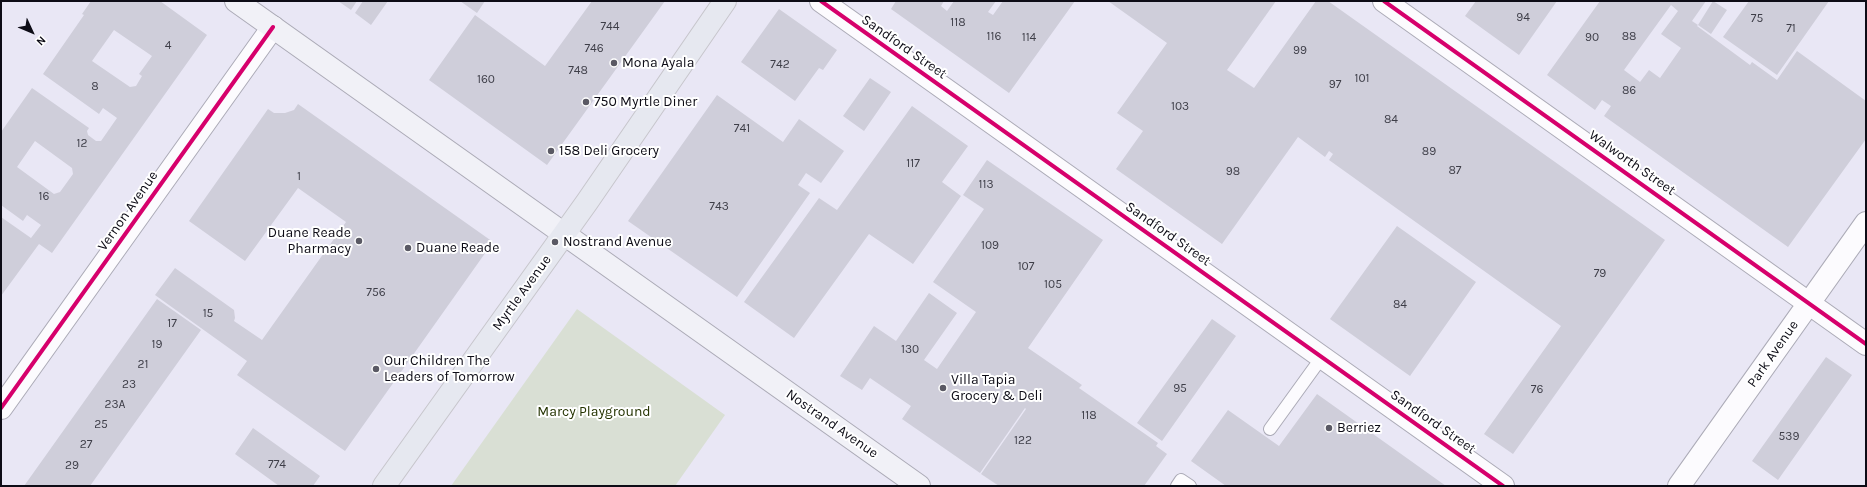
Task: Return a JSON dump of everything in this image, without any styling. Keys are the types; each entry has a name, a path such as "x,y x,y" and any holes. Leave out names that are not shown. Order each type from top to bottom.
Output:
{"main road":[{"name":"Nostrand Avenue","path":"236,1 919,486"},
{"name":"Myrtle Avenue","path":"384,486 564,234 726,1"}],"street":[{"name":"Sandford Street","path":"821,1 1503,486"},
{"name":"Walworth Street","path":"1384,1 1866,344"},
{"name":"Vernon Avenue","path":"1,408 272,27"},
{"name":"Park Avenue","path":"1680,486 1866,223"}],"lane":[{"path":"1270,429 1322,357"},
{"path":"1177,486 1181,480 1190,486"}],"green space":[{"name":"Marcy Playground","path":"577,309 725,415 675,486 451,486"}],"building":[{"path":"91,1 160,1 207,35 52,253 39,244 1,296 1,217 31,238 41,225 27,215 23,221 1,205 1,132 32,88 89,128 87,131 88,135 96,141 101,141 117,118 103,108 99,114 43,74 84,15 82,14","holes":["114,30 152,56 139,74 142,76 136,86 130,87 92,61","35,141 72,168 73,174 60,192 54,194 17,167"]},
{"path":"338,1 357,1 351,10"},
{"path":"363,1 388,1 371,25 355,13"},
{"path":"460,1 485,1 477,13"},
{"path":"592,1 665,1 547,165 429,80 475,15 545,66"},
{"path":"896,1 944,1 941,6 947,11 954,1 996,1 988,12 993,15 1003,1 1075,1 1009,93 891,9"},
{"path":"1108,1 1276,1 1227,70 1254,88 1316,1 1328,1 1665,240 1513,454 1484,434 1561,326 1329,160 1333,154 1329,151 1325,157 1298,137 1222,244 1116,169 1143,131 1117,113 1167,43"},
{"path":"1476,1 1557,1 1519,55 1465,16"},
{"path":"1600,1 1706,1 1692,21 1750,65 1752,62 1777,80 1797,51 1866,101 1866,139 1788,247 1604,116 1611,106 1602,100 1595,110 1547,75","holes":["1671,5 1678,11 1661,34 1681,48 1660,78 1649,70 1640,82 1624,70"]},
{"path":"1713,1 1727,10 1711,34 1698,25"},
{"path":"1749,1 1829,1 1777,75 1723,37"},
{"path":"779,9 837,50 823,70 819,68 795,101 741,62"},
{"path":"870,78 891,92 864,131 843,116"},
{"path":"717,95 783,142 799,119 844,151 821,183 806,173 798,185 810,193 737,297 628,221"},
{"path":"298,104 493,242 345,451 237,375 247,361 155,295 175,268 234,310 234,321 262,340 346,222 298,188 245,261 189,221 268,109 274,113 285,113 294,110"},
{"path":"912,106 968,146 942,182 961,196 913,264 869,234 794,338 744,302 819,198 837,210"},
{"path":"987,160 1103,240 1028,348 1082,385 1079,388 1158,443 1156,446 1167,454 1144,486 999,486 981,474 1026,409 1025,408 980,473 902,419 911,406 870,378 862,390 840,376 874,326 896,341 929,293 957,313 924,360 937,369 976,312 933,282 984,209 963,195"},
{"path":"1397,226 1476,282 1410,376 1330,319"},
{"path":"157,299 201,330 90,486 24,486"},
{"path":"1212,319 1236,336 1162,441 1137,423"},
{"path":"1826,357 1852,375 1778,480 1752,461"},
{"name":"Berriez","path":"1317,394 1446,486 1226,486 1191,461 1228,410 1279,446"},
{"path":"253,428 320,476 313,486 279,486 235,454"}],"cycle path":[{"path":"821,1 1503,486"},
{"path":"1384,1 1866,344"},
{"path":"1,408 273,27"}],"place":[{"name":"Mona Ayala","path":"614,63"},
{"name":"750 Myrtle Diner","path":"586,102"},
{"name":"158 Deli Grocery","path":"551,151"},
{"name":"Duane Reade Pharmacy","path":"359,241"},
{"name":"Nostrand Avenue","path":"555,242"},
{"name":"Duane Reade","path":"408,248"},
{"name":"Our Children The Leaders of Tomorrow","path":"376,369"},
{"name":"Villa Tapia Grocery & Deli","path":"943,388"},
{"name":"Berriez","path":"1329,428"}]}
